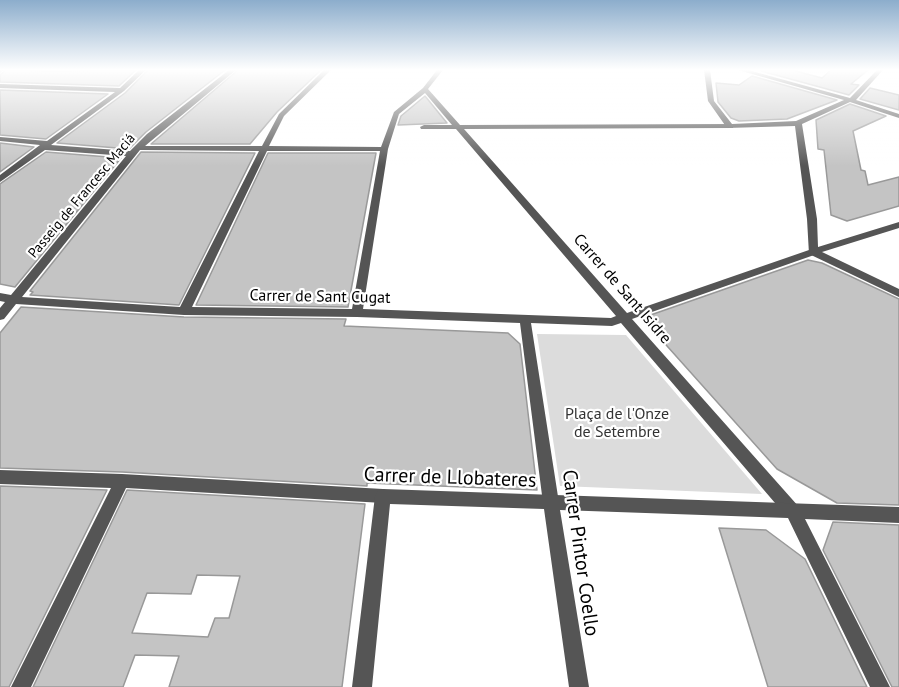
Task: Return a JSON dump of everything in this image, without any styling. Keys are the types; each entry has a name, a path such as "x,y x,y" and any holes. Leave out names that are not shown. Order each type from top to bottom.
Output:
{"street":[{"path":"0,179 105,102"},
{"name":"Passeig de Francesc Maciá","path":"0,316 136,151 150,136 193,102"},
{"path":"184,311 281,115 295,102"},
{"path":"357,313 384,149 396,113 409,102"},
{"name":"Carrer de Sant Isidre","path":"436,102 793,512 880,687"},
{"path":"712,102 730,126"},
{"path":"424,127 785,126 798,123 846,102"},
{"path":"857,102 899,116"},
{"path":"798,123 812,219 813,252 899,292"},
{"path":"0,139 45,144 41,147"},
{"path":"41,147 136,151 384,149"},
{"name":"Carrer de Sant Cugat","path":"0,297 14,300 184,311 357,313 612,322 813,252 899,225"},
{"name":"Carrer Pintor Coello","path":"525,319 579,687"},
{"name":"Carrer de Llobateres","path":"0,477 122,481 383,496 899,515"},
{"path":"21,687 122,481"},
{"path":"362,687 383,496"}],"green space":[{"name":"Plaça de l'Onze de Setembre","path":"537,334 626,335 762,494 560,486"}],"building":[{"path":"0,102 97,102 46,139 0,135"},
{"path":"113,102 184,102 146,132 129,149 57,143"},
{"path":"200,102 287,102 250,144 151,144"},
{"path":"418,102 430,102 447,123 398,125 401,116"},
{"path":"718,102 832,102 787,119 739,121 731,118"},
{"path":"871,102 899,102 899,110"},
{"path":"850,104 886,116 853,131 861,170 865,171 868,185 899,177 899,206 847,221 831,215 824,150 818,149 816,120"},
{"path":"0,143 34,147 0,172"},
{"path":"46,152 121,158 15,287 0,284 0,184"},
{"path":"141,152 255,153 179,305 30,295 33,292 30,291"},
{"path":"268,153 376,153 348,307 196,305"},
{"path":"808,260 822,263 899,299 899,505 837,503 777,469 642,318"},
{"path":"21,307 184,317 346,319 344,326 508,333 520,344 537,490 367,483 367,486 122,472 0,468 0,333"},
{"path":"0,486 107,490 9,687 0,687"},
{"path":"127,490 365,504 342,687 169,687 179,656 135,655 123,687 33,687","holes":["197,575 240,576 229,618 215,618 208,637 132,633 147,593 191,594"]},
{"path":"833,522 899,525 899,687 892,687 823,550"},
{"path":"719,528 766,530 805,559 867,687 768,687"}]}
